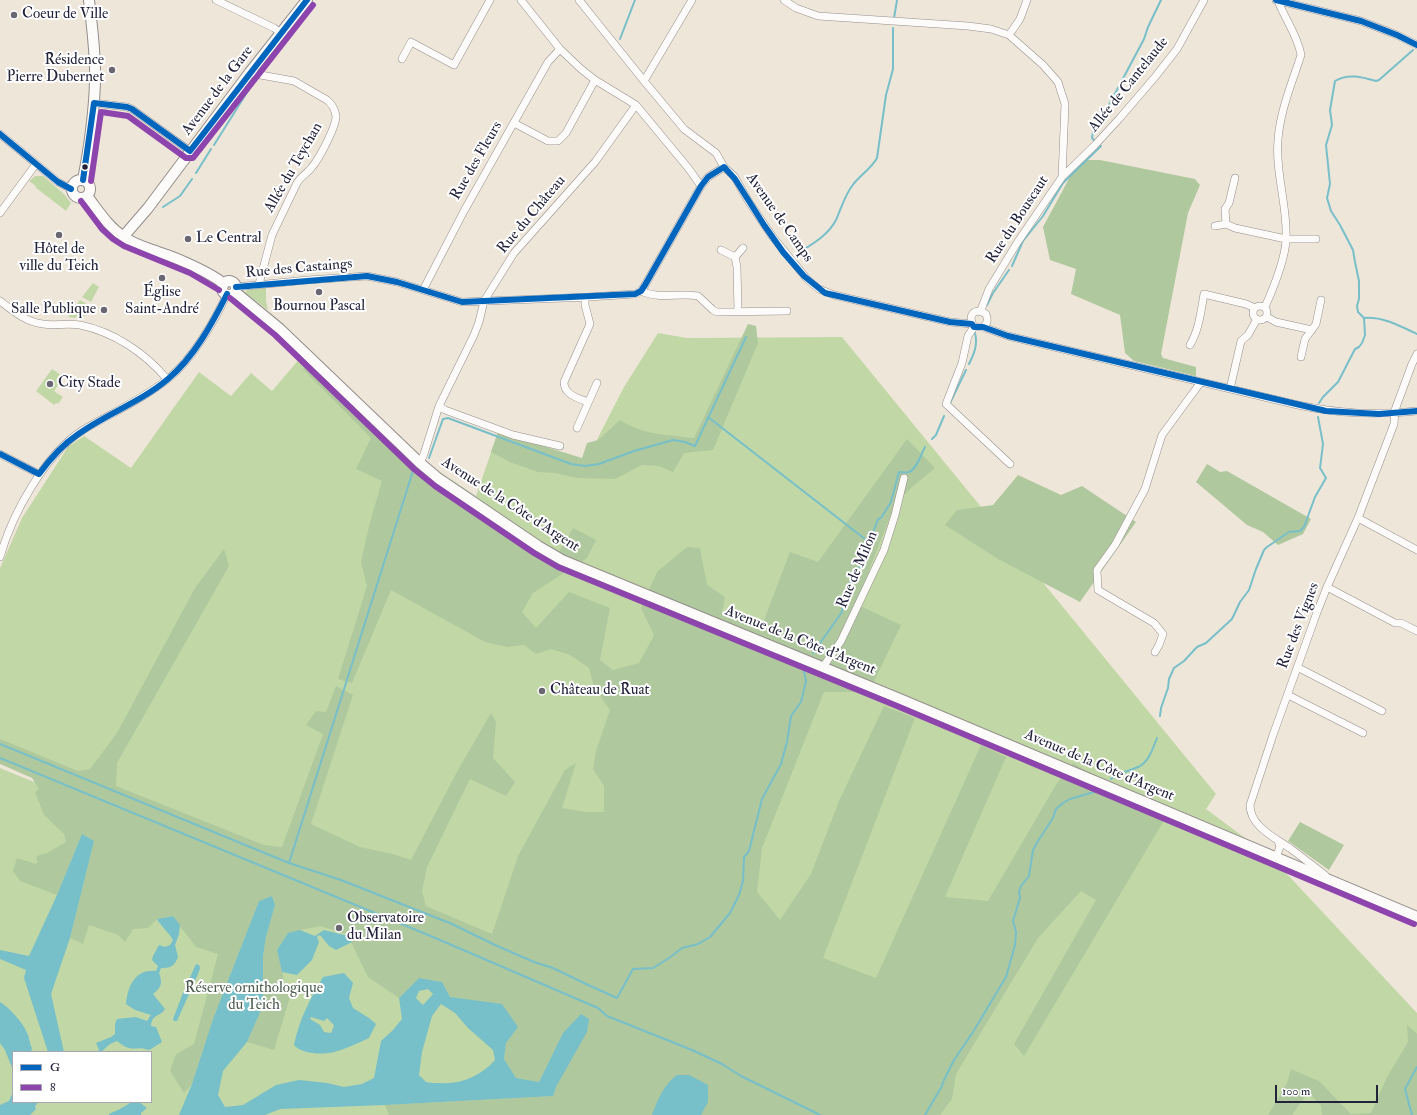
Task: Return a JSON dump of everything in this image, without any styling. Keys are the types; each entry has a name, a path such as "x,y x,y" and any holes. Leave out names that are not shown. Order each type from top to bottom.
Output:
{"main road":[{"path":"83,180 94,103 95,83 89,0"},
{"name":"Avenue de la Gare","path":"124,237 148,208 250,72 307,0"},
{"path":"83,180 90,185 90,192 81,198 75,197 71,189 75,182 83,180"},
{"name":"Avenue de la Côte d'Argent","path":"86,196 109,224 124,237 139,245 181,261 214,277 230,289 285,333 420,463 439,479 538,546 562,560 823,667 1417,917"}],"street":[{"path":"216,0 274,28 281,33"},
{"path":"402,59 411,42 454,65 490,0"},
{"path":"521,0 560,49 581,70 636,105 689,169 700,186"},
{"name":"Avenue de Camps","path":"579,0 684,129 716,154 724,167 734,176 749,202 772,236 807,279 819,289 834,295 950,322 973,325"},
{"path":"644,81 692,0"},
{"path":"784,0 796,8 818,16 968,26 990,29 1009,35 1020,19 1027,0"},
{"name":"Allée de Cantelaude","path":"1062,177 1096,145 1155,77 1177,49 1204,0"},
{"path":"1277,0 1361,21 1397,35 1417,45"},
{"path":"1265,307 1285,250 1286,239 1278,142 1280,121 1301,55 1300,47 1277,0"},
{"name":"Rue du Bouscaut","path":"981,310 988,289 1062,177 1065,104 1058,82 1043,65 1009,35"},
{"name":"Rue des Fleurs","path":"423,290 464,211 548,62 560,49"},
{"name":"Allée du Teychan","path":"250,72 294,81 328,100 331,103 336,115 333,128 323,150 313,167 297,182 276,225 259,284"},
{"path":"514,123 548,141 558,141 566,133 595,80"},
{"path":"94,103 132,109 190,151"},
{"name":"Rue du Château","path":"420,463 439,406 474,335 484,301 514,253 595,162 636,105"},
{"path":"0,134 58,182 71,189"},
{"path":"0,213 36,164"},
{"path":"724,167 708,177 700,186 641,291 647,294 658,295 698,296 717,312 787,311"},
{"path":"1226,224 1225,208 1229,203 1235,178"},
{"path":"1215,226 1226,224 1235,228 1286,239 1316,239"},
{"path":"735,257 743,248"},
{"path":"721,250 735,257"},
{"path":"735,257 737,267 738,312"},
{"name":"Rue des Castaings","path":"230,289 259,284 367,276 397,282 462,302 629,295 641,291"},
{"path":"0,557 21,504 39,474 55,454 81,431 148,392 167,379 196,346 230,289"},
{"path":"1190,345 1195,337 1204,294 1246,304 1255,308"},
{"path":"585,297 585,305 590,324 564,382 564,386 565,391 588,402"},
{"path":"1301,357 1305,339 1316,324 1321,300"},
{"path":"0,301 19,315 32,321 43,324 80,326 119,339 131,346 147,359 167,379"},
{"path":"1260,305 1265,307 1268,311 1267,316 1263,320 1257,319 1253,314 1255,308 1260,305"},
{"path":"950,322 981,310 986,314 988,320 983,327"},
{"path":"972,314 971,320 973,325 968,336 962,363 946,404 1010,464"},
{"path":"1267,316 1276,322 1312,330"},
{"path":"1230,389 1241,341 1248,334 1257,319"},
{"path":"973,325 1008,336 1326,411 1379,414 1417,411"},
{"name":"Rue des Vignes","path":"1332,881 1263,830 1250,811 1250,805 1265,755 1297,667 1327,588 1358,518 1394,424 1395,413 1417,354"},
{"path":"1155,652 1163,634 1154,623 1098,590 1096,570 1115,545 1145,489 1162,436 1201,382"},
{"path":"577,428 597,383"},
{"path":"439,406 445,410 513,434 560,446"},
{"path":"0,454 39,474"},
{"name":"Rue de Milon","path":"823,667 841,641 884,550 895,515 904,478"},
{"path":"1358,518 1417,550"},
{"path":"1327,588 1395,623 1401,623 1417,631"},
{"path":"1297,667 1382,712"},
{"path":"1288,695 1363,733"},
{"path":"1276,857 1280,847 1278,841"},
{"path":"1287,862 1289,848"}],"green space":[{"path":"1079,160 1100,160 1195,179 1200,185 1188,213 1161,354 1163,358 1196,367 1196,376 1134,361 1125,353 1120,315 1071,294 1076,269 1050,260 1043,227"},
{"path":"35,176 43,176 64,194 71,203 66,211 29,181"},
{"path":"93,283 99,287 91,302 82,297"},
{"path":"266,288 268,310 245,293 247,290"},
{"path":"80,300 90,306 83,319 68,317"},
{"path":"748,324 756,326 758,343 713,450 684,453 673,472 659,466 642,465 615,479 576,478 555,473 538,472 510,462 491,452 498,432 582,458 587,443 598,440 620,420 638,429 665,435 694,438"},
{"name":"Réserve ornithologique du Teich","path":"658,333 687,338 842,337 1216,794 1206,809 1272,858 1417,1013 1417,1115 0,1115 0,768 110,813 117,799 0,739 0,568 22,518 68,447 84,436 131,468 199,372 231,396 251,373 272,391 306,351 425,462 476,496 498,432 586,461 624,387"},
{"path":"312,356 425,462 427,477 505,532 553,562 573,528 596,540 587,558 533,593 522,612 536,628 569,592 610,608 600,660 613,670 639,663 654,635 641,608 657,572 687,547 700,548 707,585 725,597 722,613 761,628 790,552 818,562 907,439 935,468 912,487 894,506 856,604 901,625 869,692 824,692 762,848 757,892 780,920 811,874 839,801 884,706 915,718 823,958 876,978 981,745 1006,757 945,897 988,901 1057,783 1073,763 1166,817 1024,1056 1014,1044 1096,900 1081,891 1038,938 956,1074 952,1099 940,1115 389,1115 385,1105 553,1096 556,1087 563,1033 539,1082 516,1078 504,1059 506,1043 518,1027 467,1000 450,997 442,982 419,978 399,998 368,977 352,944 350,935 320,926 288,933 277,950 285,984 291,994 274,1050 247,1042 263,1006 263,956 266,937 275,905 272,896 259,901 213,1019 192,1084 184,1093 170,1071 176,1054 194,1044 218,954 196,947 172,916 157,919 148,928 133,929 125,942 118,935 89,925 83,944 70,938 94,841 82,834 57,895 20,881 13,871 17,858 36,864 38,861 36,859 37,856 47,853 66,842 64,834 44,815 35,792 39,789 32,778 0,764 0,739 78,771 90,769 117,733 195,588 224,549 229,566 117,763 116,786 264,845 282,847 323,734 306,725 316,711 326,712 336,686 353,695 311,824 360,847 393,854 411,860 458,770 491,713 496,722 493,758 515,782 506,796 470,779 427,867 422,891 426,906 492,934 518,856 565,770 576,763 562,808 587,812 604,812 604,786 593,769 596,751 610,710 594,687 589,668 570,655 551,649 536,654 524,645 507,647 485,642 391,590 352,683 338,679 367,586 361,562 370,522 382,481 356,469 371,438 303,369"},
{"name":"City Stade","path":"52,369 64,377 54,391 63,397 58,404 56,403 54,405 36,391"},
{"path":"1207,464 1220,472 1227,471 1311,519 1303,534 1278,545 1263,532 1247,525 1196,482"},
{"path":"1018,475 1061,495 1082,486 1136,522 1080,602 998,559 945,525 957,510 993,505"},
{"path":"1300,822 1344,845 1329,870 1288,841"},
{"path":"1407,1025 1417,1034 1417,1115 1322,1115 1321,1106 1308,1092 1292,1115 1268,1115 1287,1083 1291,1069 1319,1081 1351,1114 1371,1113 1387,1077 1408,1042"}],"water":[{"path":"82,834 94,841 70,938 51,994 64,1051 48,1051 24,978 26,970 0,959 0,950 29,956 57,895"},
{"path":"272,896 275,905 266,937 263,956 263,1006 247,1042 223,1071 218,1095 225,1107 243,1105 276,1085 299,1080 327,1083 344,1087 362,1084 374,1078 381,1041 402,1019 399,998 419,978 442,982 450,997 502,1004 518,1027 506,1043 504,1059 516,1078 539,1082 563,1033 581,1014 589,1019 587,1032 556,1087 553,1096 280,1109 265,1115 179,1115 192,1084 213,1019 259,901","holes":["428,989 433,994 423,1005 416,998 419,991","441,1004 455,1013 468,1028 493,1050 495,1060 477,1075 462,1081 429,1083 419,1075 422,1052 432,1016"]},
{"path":"173,916 180,925 179,934 175,945 178,957 175,963 171,966 161,968 159,973 161,980 160,985 158,990 153,994 165,1009 153,1019 151,1026 156,1027 162,1042 148,1050 143,1048 127,1048 117,1041 110,1044 102,1051 98,1051 99,1050 96,1043 115,1034 115,1024 117,1019 136,1017 147,1021 151,1015 135,1010 126,1004 131,985 134,980 143,973 156,971 158,966 152,960 159,945 165,947 170,945 173,940 157,919"},
{"path":"300,930 315,936 324,930 350,935 352,942 336,950 329,946 319,935 317,937 319,942 312,960 297,975 282,972 277,950 288,933"},
{"path":"196,964 199,965 200,968 198,974 177,1021 174,1021 173,1019 183,993"},
{"path":"344,973 353,983 349,998 353,1008 376,1024 369,1038 361,1042 334,1052 312,1053 297,1048 294,1045 306,1010 323,977","holes":["311,1017 324,1021 327,1018 333,1024 334,1026 331,1033 324,1032 320,1025 310,1019"]},
{"path":"0,1002 12,1012 23,1025 32,1048 31,1051 12,1051 12,1068 5,1050 0,1043"},
{"path":"677,1075 689,1075 708,1085 708,1102 701,1115 652,1115 668,1083"},
{"path":"12,1094 12,1103 38,1103 35,1106 36,1109 30,1115 0,1115 0,1105 9,1101"},
{"path":"130,1103 140,1103 147,1108 141,1113 141,1115 109,1115"}],"waterway":[{"path":"620,39 635,0"},
{"path":"894,18 897,0"},
{"path":"1095,141 1092,138 1093,132 1101,120 1144,39 1161,0"},
{"path":"795,255 818,240 833,226 849,190 872,166 877,158 886,95 893,69 893,28"},
{"path":"1319,403 1338,382 1355,349 1362,343 1365,335 1364,318 1358,312 1357,306 1359,299 1359,281 1353,250 1331,211 1327,198 1330,184 1326,145 1332,125 1330,110 1335,81 1350,76 1376,81 1379,80 1413,50"},
{"path":"214,145 251,86"},
{"path":"1012,266 1023,241 1043,216 1063,183 1101,146"},
{"path":"196,173 211,149"},
{"path":"163,207 180,196 192,179"},
{"path":"987,305 993,293 1009,270"},
{"path":"1364,318 1384,320 1417,334"},
{"path":"969,364 976,345 975,333"},
{"path":"429,458 443,419 448,418 571,464 585,466 599,464 634,451 673,440 685,442 695,446 746,337"},
{"path":"950,403 966,370"},
{"path":"932,439 936,435 944,416"},
{"path":"708,417 870,543"},
{"path":"1160,716 1169,679 1174,668 1184,661 1197,647 1206,643 1232,619 1240,602 1249,590 1264,550 1289,532 1300,531 1304,527 1315,497 1326,478 1320,468 1323,444 1318,417"},
{"path":"813,653 842,612 844,595 855,573 862,564 878,519 881,518 891,502 899,472 908,472 912,470 917,465 925,447"},
{"path":"289,863 413,471"},
{"path":"0,744 289,863 341,880 452,924 495,945 534,962 553,968 617,998 633,969 653,968 682,948 698,944 710,937 730,913 739,895 743,881 744,857 749,851 762,799 781,764 787,742 791,716 801,702 806,681 804,671 806,668"},
{"path":"1111,779 1142,765 1150,754 1157,738"},
{"path":"0,758 433,937 598,1008 607,1016 692,1050 722,1064 741,1076 820,1115"},
{"path":"944,1080 954,1060 973,1032 1006,977 1015,945 1016,932 1013,921 1020,898 1019,892 1021,886 1029,876 1033,850 1053,818 1056,809 1070,799 1094,792 1098,789"},
{"path":"1412,1115 1405,1089 1417,1067"},
{"path":"925,1115 943,1082"}],"transit line":[{"name":"G","path":"83,180 94,103 132,109 190,151 307,0"},
{"name":"G","path":"1276,0 1361,21 1397,35 1417,45"},
{"name":"8","path":"91,181 101,112 128,116 186,158 193,158 313,5"},
{"name":"G","path":"0,134 58,182 71,189"},
{"name":"G","path":"236,287 367,276 397,282 462,302 635,294 641,291 645,285 701,186 708,177 724,167 735,179 783,252 804,276 825,293 950,322 972,324 974,327 983,327 1008,336 1326,411 1379,414 1417,411"},
{"name":"8","path":"81,201 102,229 113,239 124,246 190,273 219,290"},
{"name":"G","path":"0,454 39,474 66,443 88,428 158,387 168,379 186,361 202,340 227,294"},
{"name":"8","path":"230,298 275,335 414,469 435,486 534,553 558,567 897,706 1414,924"}],"place":[{"name":"Coeur de Ville","path":"14,15"},
{"name":"Résidence Pierre Dubernet","path":"112,70"},
{"name":"Hôtel de ville du Teich","path":"59,235"},
{"name":"Le Central","path":"188,239"},
{"name":"Église Saint-André","path":"162,278"},
{"name":"Bournou Pascal","path":"319,292"},
{"name":"Salle Publique","path":"104,310"},
{"name":"City Stade","path":"50,384"},
{"name":"Château de Ruat","path":"542,691"},
{"name":"Observatoire du Milan","path":"339,928"}]}
